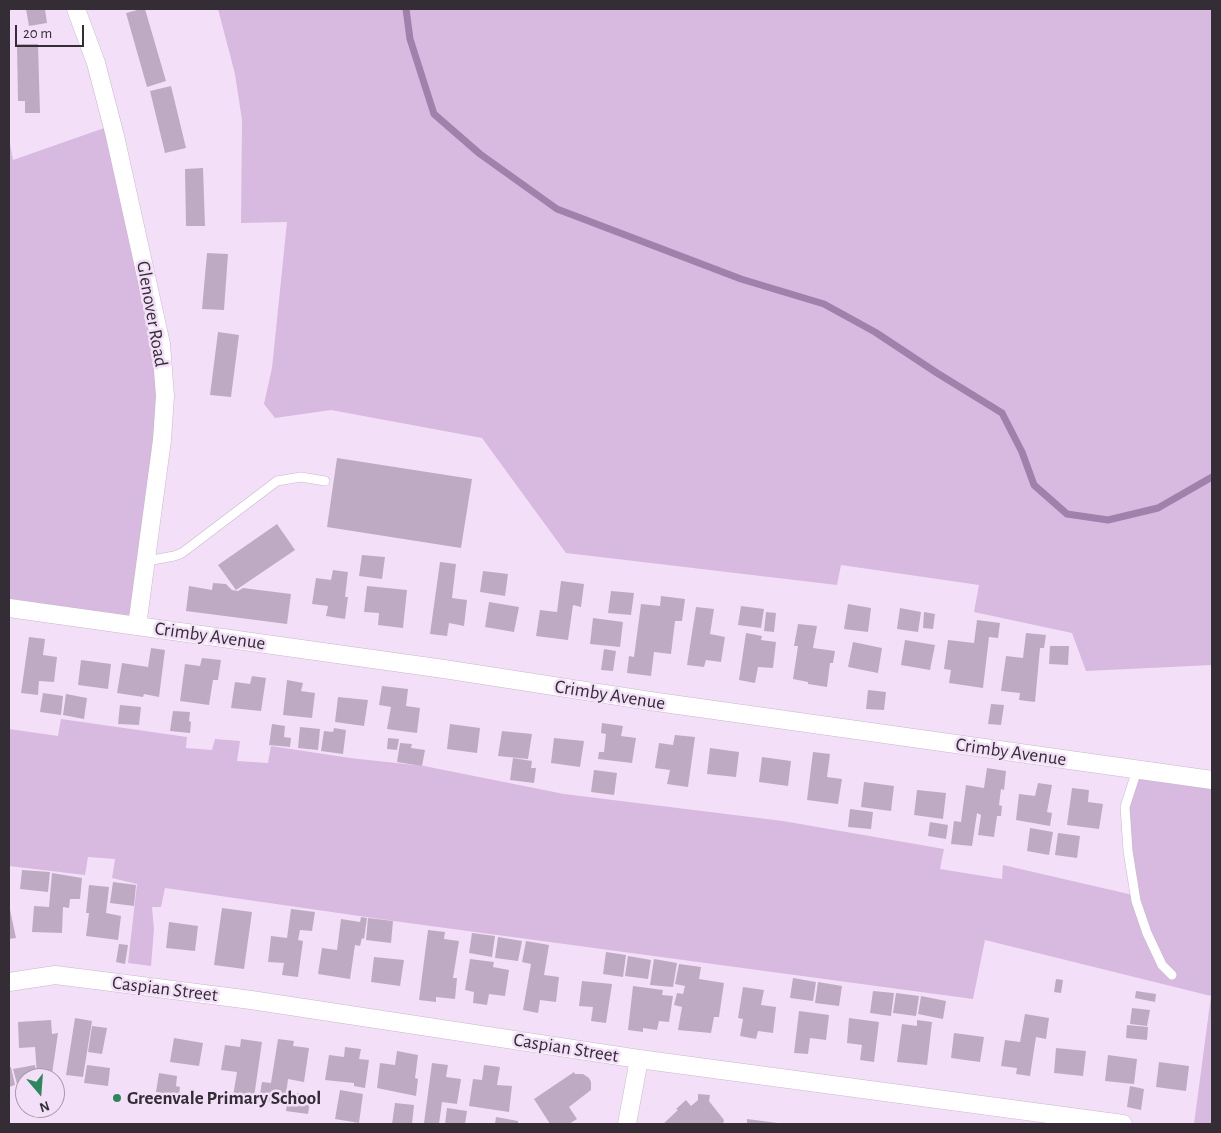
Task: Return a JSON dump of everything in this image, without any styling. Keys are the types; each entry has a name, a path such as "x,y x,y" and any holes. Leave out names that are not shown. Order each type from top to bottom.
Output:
{"street":[{"name":"Glenover Road","path":"76,9 96,63 115,136 161,344 165,396 162,440 137,626"},
{"name":"Crimby Avenue","path":"9,608 425,666 650,702 1212,780"},
{"name":"Caspian Street","path":"9,982 55,975 251,1000 639,1059 1123,1124"},
{"path":"627,1124 639,1059"}],"lane":[{"path":"146,561 182,553 277,481 301,478 325,481"},
{"path":"1137,770 1125,807 1128,851 1136,901 1147,933 1162,965 1172,975"}],"shaded area":[{"path":"218,9 1212,9 1212,665 1086,671 1072,633 974,612 979,585 841,565 837,585 566,553 482,438 331,410 275,418 264,404 272,368 287,222 241,223 242,120 235,74"},
{"path":"110,126 163,396 136,626 9,608 9,139 13,160"},
{"path":"61,719 187,737 186,748 212,750 215,739 240,741 237,761 268,763 271,746 350,758 424,766 564,794 783,821 944,849 940,869 1002,879 1003,865 1133,895 1125,806 1136,769 1212,779 1212,1124 1194,1124 1211,996 985,940 973,999 401,922 165,888 161,907 152,907 154,929 151,966 128,963 137,884 112,878 115,859 88,857 85,875 9,866 9,729 58,736"}],"building":[{"path":"26,9 45,9 47,23 29,26"},
{"path":"145,9 166,81 147,87 126,13"},
{"path":"17,44 38,44 40,113 25,113 25,101 18,101"},
{"path":"171,86 186,148 165,153 150,91"},
{"path":"203,168 205,226 186,226 185,169"},
{"path":"207,253 228,254 224,310 202,309"},
{"path":"218,332 239,335 231,397 210,395"},
{"path":"337,458 472,479 461,548 327,527"},
{"path":"277,524 295,550 236,590 218,565"},
{"path":"362,555 385,557 382,579 359,576"},
{"path":"440,562 456,564 452,598 467,600 464,626 449,623 447,636 430,634"},
{"path":"333,570 348,572 345,597 348,597 345,619 326,616 328,606 312,604 316,578 331,580"},
{"path":"483,571 508,574 505,596 480,592"},
{"path":"561,581 584,584 581,607 573,605 568,640 536,636 540,610 557,612"},
{"path":"213,583 226,584 232,590 238,591 243,588 291,594 287,624 186,611 189,586 212,590"},
{"path":"367,586 407,590 403,628 378,625 379,613 364,612"},
{"path":"611,591 634,593 631,615 608,613"},
{"path":"661,596 685,599 682,621 675,621 671,654 654,652 651,676 627,673 629,656 634,657 641,604 660,606"},
{"path":"489,602 519,607 514,632 485,627"},
{"path":"848,604 871,608 868,632 844,629"},
{"path":"741,606 764,609 761,628 738,625"},
{"path":"696,607 714,609 710,634 725,637 721,662 706,660 704,667 687,665"},
{"path":"900,608 921,612 918,632 897,629"},
{"path":"766,612 776,613 774,632 764,631"},
{"path":"924,612 935,614 933,629 923,628"},
{"path":"593,618 623,622 620,647 590,644"},
{"path":"977,620 1000,623 998,638 989,637 983,688 949,683 951,670 944,669 948,640 974,643"},
{"path":"798,624 817,626 813,648 835,651 833,663 830,663 827,687 793,679 798,646 794,646"},
{"path":"746,633 762,636 761,640 776,642 773,668 758,667 755,683 739,680"},
{"path":"1026,633 1046,635 1044,648 1040,648 1035,702 1019,700 1020,693 1001,691 1006,656 1023,658"},
{"path":"29,637 45,639 43,655 57,657 54,682 39,681 38,695 21,693"},
{"path":"905,640 935,645 930,670 901,665"},
{"path":"853,642 882,648 878,673 848,667"},
{"path":"1050,646 1069,646 1068,665 1049,664"},
{"path":"151,648 165,650 159,697 144,694 143,697 117,693 122,663 148,667"},
{"path":"604,649 616,651 613,671 601,670"},
{"path":"202,658 221,660 218,680 213,680 209,705 180,701 185,664 200,666"},
{"path":"81,660 111,664 108,689 78,685"},
{"path":"252,676 266,678 261,711 231,708 235,682 250,684"},
{"path":"287,680 303,683 301,691 315,693 312,718 283,715"},
{"path":"382,686 408,689 406,706 420,708 417,733 387,729 391,707 379,705"},
{"path":"868,690 886,692 884,710 866,709"},
{"path":"43,693 63,696 61,715 40,712"},
{"path":"66,694 87,698 84,719 63,715"},
{"path":"338,697 368,700 364,726 335,722"},
{"path":"991,704 1004,705 1001,725 988,724"},
{"path":"120,705 141,707 139,725 118,724"},
{"path":"173,711 190,712 190,733 170,731"},
{"path":"602,723 623,726 621,736 636,738 632,763 598,759 599,752 604,752 606,734 601,733"},
{"path":"272,724 285,726 284,737 291,738 290,747 269,745"},
{"path":"450,724 480,728 477,753 447,749"},
{"path":"300,727 320,729 318,750 298,748"},
{"path":"334,728 346,730 343,754 321,751 324,731 333,732"},
{"path":"502,731 532,734 528,759 498,756"},
{"path":"675,735 695,737 688,787 667,784 670,770 655,768 659,743 673,745"},
{"path":"388,738 399,739 397,750 387,749"},
{"path":"554,738 584,741 580,767 551,763"},
{"path":"400,743 412,744 411,748 425,750 422,766 397,762"},
{"path":"710,748 739,752 736,777 707,774"},
{"path":"813,752 830,754 827,777 842,779 838,804 807,800"},
{"path":"762,757 791,761 788,786 759,782"},
{"path":"513,758 532,761 531,768 536,768 534,783 510,780"},
{"path":"987,768 1006,771 1004,790 1001,789 999,805 1002,806 1001,816 997,816 994,837 978,835 981,815 977,813 972,846 951,844 954,821 961,822 966,785 984,788"},
{"path":"594,770 617,773 614,795 591,792"},
{"path":"864,782 894,786 891,811 861,807"},
{"path":"1038,783 1052,785 1047,812 1052,813 1050,826 1016,820 1019,794 1035,796"},
{"path":"1072,788 1089,790 1088,802 1103,804 1099,829 1067,825"},
{"path":"917,790 946,793 943,819 914,815"},
{"path":"850,809 873,812 871,829 848,827"},
{"path":"930,822 948,825 946,839 928,836"},
{"path":"1030,828 1053,832 1049,855 1027,851"},
{"path":"1058,833 1080,836 1077,858 1055,855"},
{"path":"22,870 50,872 48,892 20,889"},
{"path":"52,873 82,878 80,899 70,899 69,908 63,907 62,933 32,932 34,906 49,907"},
{"path":"113,882 136,885 134,906 110,903"},
{"path":"89,885 109,887 106,913 121,916 118,940 86,936 89,913 86,913"},
{"path":"9,905 16,938 9,939"},
{"path":"222,908 252,912 244,969 214,965"},
{"path":"291,909 315,912 312,931 300,930 298,940 303,941 298,977 282,975 284,963 268,962 271,936 287,938"},
{"path":"361,917 367,918 364,939 362,938 360,946 355,945 350,979 318,974 322,948 337,950 341,919 360,922"},
{"path":"368,918 393,921 391,943 366,940"},
{"path":"169,922 198,926 195,951 166,948"},
{"path":"428,930 445,932 444,939 459,941 453,978 457,978 455,999 436,997 436,1002 419,1000"},
{"path":"472,933 495,936 492,957 469,953"},
{"path":"498,937 522,941 518,961 495,958"},
{"path":"526,941 549,945 544,975 559,977 556,1002 540,1000 538,1013 523,1010 531,964 522,962"},
{"path":"119,944 128,945 125,964 116,962"},
{"path":"606,952 626,955 623,977 603,974"},
{"path":"628,956 651,960 648,979 625,976"},
{"path":"374,957 404,960 400,986 371,982"},
{"path":"470,959 494,962 493,967 509,970 505,996 489,994 487,1005 473,1003 474,992 465,990"},
{"path":"654,959 677,963 673,987 650,985"},
{"path":"679,964 701,967 699,979 724,983 719,1017 714,1017 711,1033 678,1030 682,1007 674,1005 677,993 683,994 685,986 675,984"},
{"path":"793,978 816,982 813,1001 790,998"},
{"path":"1056,979 1063,980 1061,993 1054,992"},
{"path":"582,981 612,984 606,1023 591,1021 593,1007 579,1006"},
{"path":"818,982 842,986 839,1006 815,1003"},
{"path":"633,986 663,990 662,995 673,996 669,1022 659,1021 657,1030 643,1028 643,1032 628,1030"},
{"path":"743,987 764,990 761,1005 776,1007 773,1033 758,1031 756,1039 740,1036 743,1019 738,1018"},
{"path":"873,991 894,993 891,1016 870,1013"},
{"path":"1136,991 1156,994 1155,1002 1135,998"},
{"path":"896,993 919,996 916,1016 893,1013"},
{"path":"921,996 946,1001 943,1019 918,1014"},
{"path":"1132,1008 1150,1010 1147,1026 1130,1024"},
{"path":"799,1011 829,1015 826,1040 810,1038 808,1054 794,1053"},
{"path":"1025,1014 1049,1018 1046,1039 1036,1037 1030,1076 1016,1074 1017,1068 1001,1066 1005,1040 1020,1042"},
{"path":"75,1018 92,1021 83,1077 66,1075"},
{"path":"849,1018 879,1022 874,1062 860,1060 862,1045 847,1043"},
{"path":"51,1020 52,1034 58,1033 53,1068 36,1068 35,1047 19,1048 18,1022"},
{"path":"917,1020 932,1022 927,1065 897,1062 902,1024 917,1026"},
{"path":"1127,1025 1148,1027 1147,1040 1126,1038"},
{"path":"92,1026 107,1028 102,1054 88,1052"},
{"path":"954,1033 984,1037 980,1062 951,1058"},
{"path":"174,1038 203,1043 199,1066 170,1062"},
{"path":"241,1039 262,1042 253,1104 232,1102 237,1072 221,1070 225,1045 240,1047"},
{"path":"278,1039 294,1041 293,1046 309,1048 304,1082 288,1079 285,1104 259,1100 262,1082 271,1083"},
{"path":"345,1047 361,1049 359,1059 369,1060 365,1088 354,1086 354,1083 325,1080 329,1055 344,1057"},
{"path":"1056,1048 1086,1051 1083,1076 1054,1073"},
{"path":"397,1051 418,1055 415,1078 418,1079 416,1096 377,1088 380,1063 395,1065"},
{"path":"1108,1055 1137,1059 1134,1084 1105,1081"},
{"path":"1159,1062 1189,1066 1186,1091 1156,1087"},
{"path":"432,1063 448,1065 446,1077 461,1079 457,1104 442,1102 439,1124 424,1123"},
{"path":"35,1065 35,1068 18,1068"},
{"path":"87,1065 110,1068 108,1086 84,1083"},
{"path":"484,1065 500,1067 497,1085 512,1086 509,1112 469,1106 473,1079 482,1080"},
{"path":"11,1067 15,1085 9,1087 9,1068"},
{"path":"574,1072 589,1078 591,1090 569,1107 577,1119 569,1124 550,1124 534,1099"},
{"path":"159,1073 177,1076 176,1086 180,1087 179,1095 156,1092"},
{"path":"1130,1086 1144,1089 1141,1110 1127,1107"},
{"path":"340,1090 363,1094 359,1123 335,1119"},
{"path":"297,1093 311,1095 308,1114 286,1111 288,1096 297,1097"},
{"path":"698,1094 710,1095 709,1101 724,1120 723,1124 663,1124 686,1100 691,1106 698,1100"},
{"path":"395,1103 414,1105 412,1124 392,1124"},
{"path":"447,1108 467,1111 465,1124 445,1124"},
{"path":"496,1117 518,1121 518,1124 495,1124"},
{"path":"747,1119 778,1123 778,1124 747,1124"}],"waterway":[{"path":"406,9 410,39 434,114 480,154 557,209 741,279 824,304 875,332 1002,413 1022,452 1034,485 1067,514 1108,520 1158,508 1212,477"}],"place":[{"name":"Greenvale Primary School","path":"117,1098"}]}
